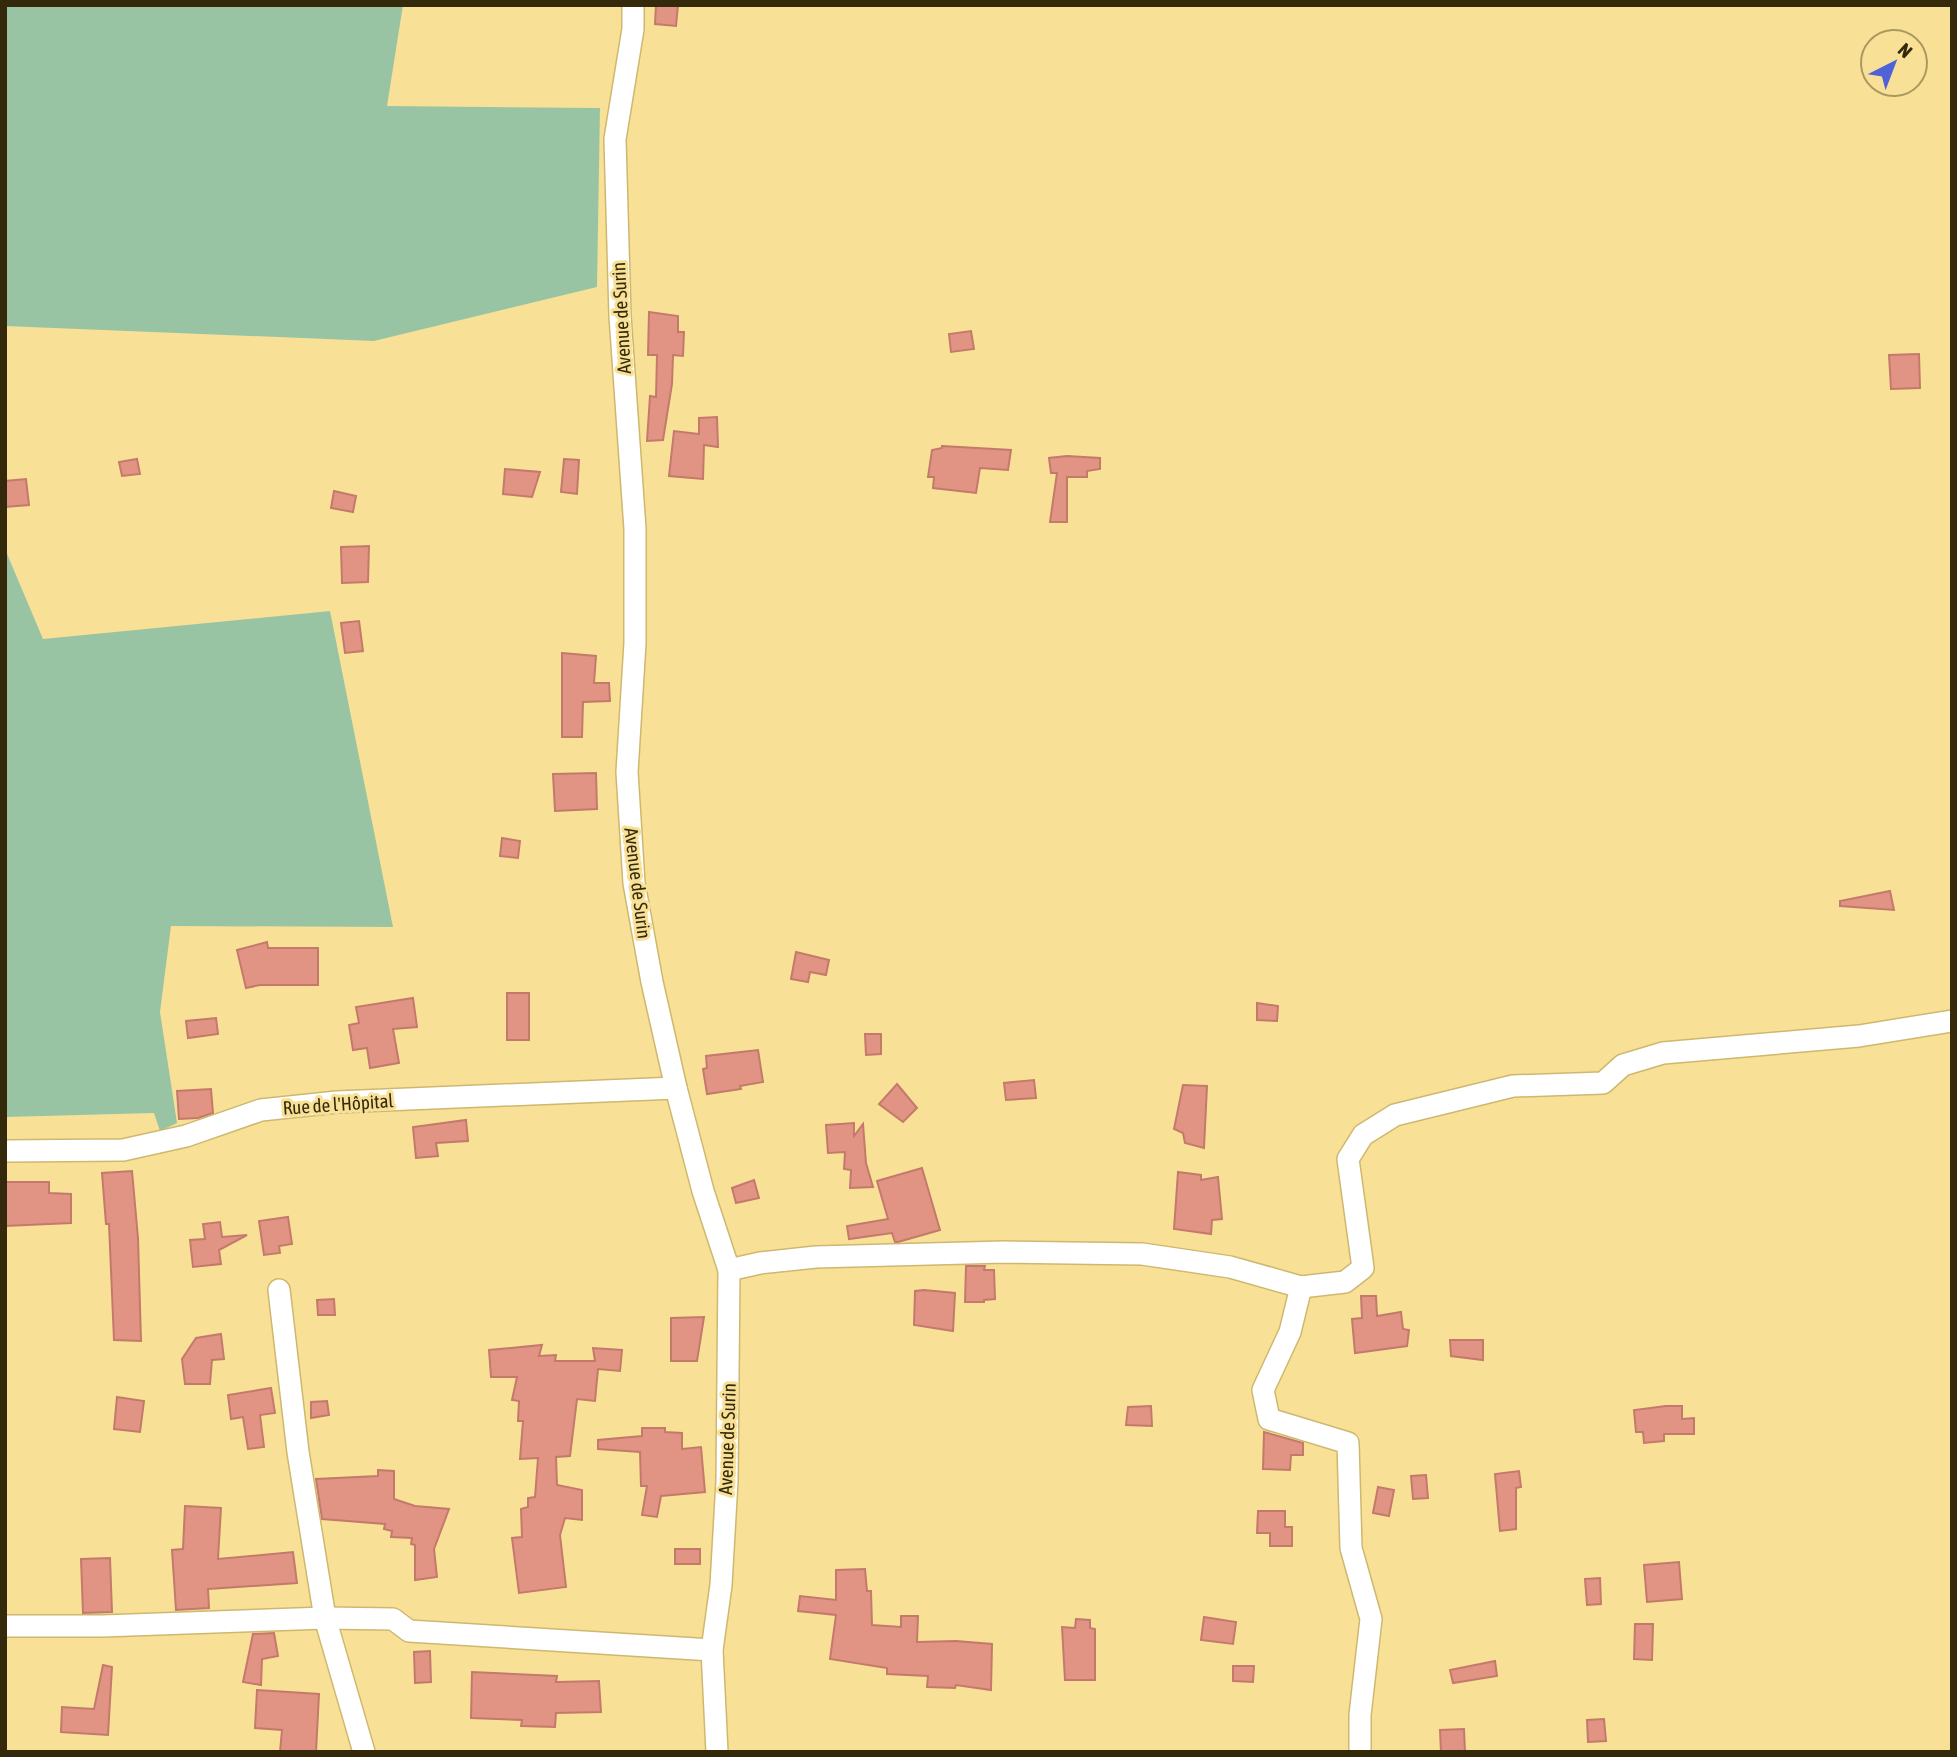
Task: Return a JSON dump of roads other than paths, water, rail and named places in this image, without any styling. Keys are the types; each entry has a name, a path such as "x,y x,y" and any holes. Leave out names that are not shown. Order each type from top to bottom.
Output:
{"street":[{"name":"Avenue de Surin","path":"633,5 633,29 615,139 620,316 635,529 635,643 627,772 634,883 676,1088 703,1191 729,1270 727,1481 721,1585 712,1650 717,1752"},
{"path":"729,1270 760,1263 816,1257 1004,1252 1142,1254 1199,1261 1301,1287 1345,1282 1363,1268 1348,1159 1363,1135 1395,1115 1513,1086 1603,1083 1623,1065 1663,1053 1858,1036 1952,1021"},
{"name":"Rue de l'Hôpital","path":"5,1151 123,1150 186,1136 261,1110 337,1102 676,1088"},
{"path":"1301,1287 1290,1332 1263,1390 1269,1419 1348,1443 1351,1548 1371,1619 1360,1715 1360,1752"},
{"path":"279,1290 298,1452 325,1618 364,1752"},
{"path":"5,1626 103,1626 325,1618 393,1619 409,1631 712,1650"}]}
